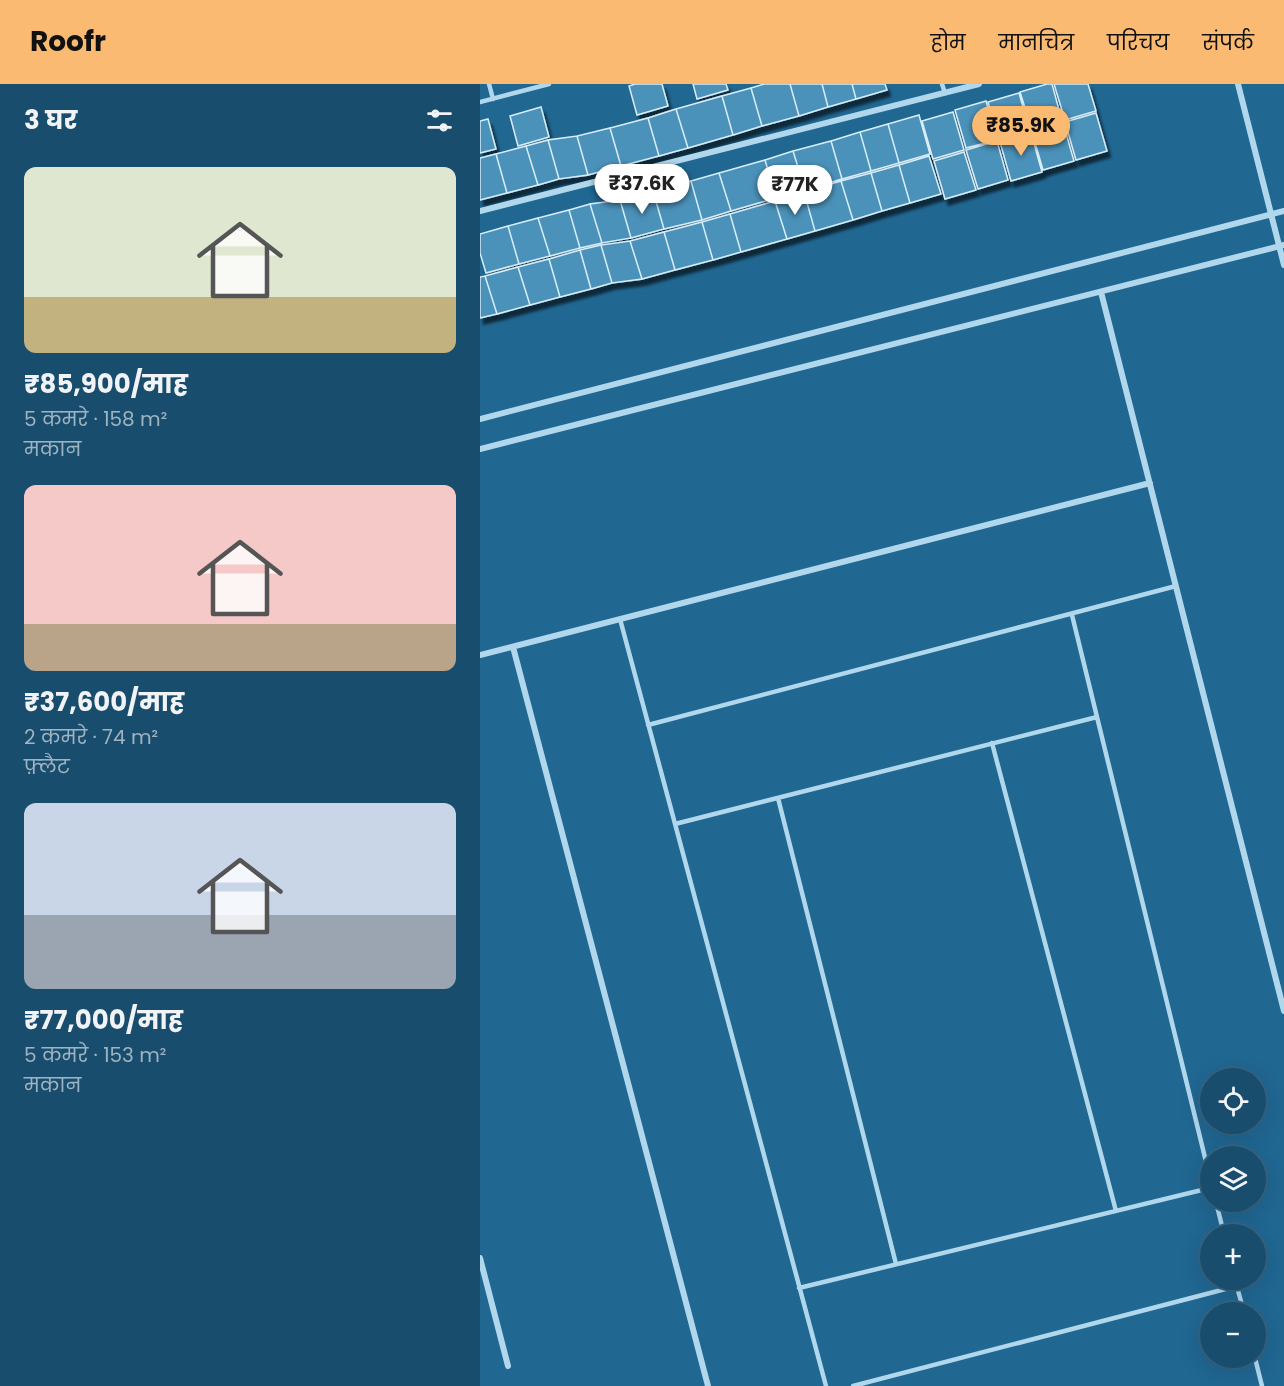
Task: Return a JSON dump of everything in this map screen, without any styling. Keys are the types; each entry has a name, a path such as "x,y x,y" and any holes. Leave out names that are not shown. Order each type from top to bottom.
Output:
{"street":[{"path":"480,211 979,84"},
{"path":"1238,84 1271,214 1282,246 1284,265"},
{"path":"480,419 1284,211"},
{"path":"480,449 1282,246"},
{"path":"1101,292 1284,1011"},
{"path":"480,655 1150,483"},
{"path":"513,647 708,1386"},
{"path":"480,1258 508,1366"}],"lane":[{"path":"489,84 493,99"},
{"path":"480,102 549,84"},
{"path":"942,84 945,93"},
{"path":"648,725 1176,586"},
{"path":"1071,615 1202,1146"},
{"path":"620,619 826,1386"},
{"path":"675,824 1097,717"},
{"path":"992,743 1116,1211"},
{"path":"778,798 896,1264"},
{"path":"799,1288 1200,1190"},
{"path":"853,1386 1207,1290"},
{"path":"1258,1368 1262,1386"}],"building":[{"path":"662,84 668,106 637,115 629,86"},
{"path":"693,84 726,84 728,90 697,99"},
{"path":"764,84 790,84 799,116 762,126 751,88"},
{"path":"790,84 822,84 828,107 799,116"},
{"path":"822,84 852,84 856,99 828,107"},
{"path":"852,84 885,84 887,90 856,99"},
{"path":"1052,84 1062,121 1032,130 1020,92"},
{"path":"1054,84 1088,84 1096,111 1065,120"},
{"path":"751,88 762,126 733,135 722,96"},
{"path":"1019,93 1030,131 999,140 988,102"},
{"path":"722,96 733,135 688,148 676,109"},
{"path":"986,101 997,140 966,148 955,110"},
{"path":"541,107 549,137 518,146 510,116"},
{"path":"676,109 688,148 659,156 648,118"},
{"path":"953,112 964,150 933,159 922,121"},
{"path":"1096,113 1107,151 1076,160 1065,122"},
{"path":"919,115 930,154 899,163 888,124"},
{"path":"648,118 659,156 621,166 610,128"},
{"path":"488,119 496,149 480,153 480,121"},
{"path":"1063,123 1074,161 1043,170 1032,132"},
{"path":"888,124 899,163 871,171 860,132"},
{"path":"610,128 621,166 588,175 577,136"},
{"path":"860,132 871,171 842,179 831,141"},
{"path":"1031,133 1042,172 1011,181 1000,142"},
{"path":"577,136 588,175 559,179 548,140"},
{"path":"548,140 559,179 538,185 526,146"},
{"path":"831,141 842,179 805,190 793,151"},
{"path":"997,141 1008,180 978,189 966,150"},
{"path":"526,146 538,185 507,193 496,154"},
{"path":"793,151 805,190 776,198 765,160"},
{"path":"964,152 976,190 945,199 934,161"},
{"path":"496,154 507,193 480,200 480,158"},
{"path":"929,156 941,194 910,203 899,165"},
{"path":"765,160 776,198 731,211 719,173"},
{"path":"899,165 910,203 882,211 871,173"},
{"path":"719,173 731,211 702,220 691,181"},
{"path":"871,173 882,211 853,220 841,181"},
{"path":"691,181 702,220 664,229 653,191"},
{"path":"841,181 853,220 815,231 804,192"},
{"path":"653,191 664,229 631,238 620,200"},
{"path":"804,192 815,231 787,239 775,201"},
{"path":"620,200 631,238 602,243 590,204"},
{"path":"775,201 787,239 741,252 730,214"},
{"path":"590,204 602,243 580,248 569,210"},
{"path":"569,210 580,248 550,256 538,218"},
{"path":"730,214 741,252 713,260 702,222"},
{"path":"538,218 550,256 519,264 508,226"},
{"path":"702,222 713,260 675,270 664,232"},
{"path":"508,226 519,264 486,273 480,253 480,234"},
{"path":"664,232 675,270 642,279 630,241"},
{"path":"630,241 642,279 612,283 601,245"},
{"path":"601,245 612,283 591,289 580,250"},
{"path":"580,250 591,289 560,297 549,259"},
{"path":"549,259 560,297 530,305 518,267"},
{"path":"518,267 530,305 497,314 485,276"},
{"path":"485,276 497,314 480,318 480,277"}]}
